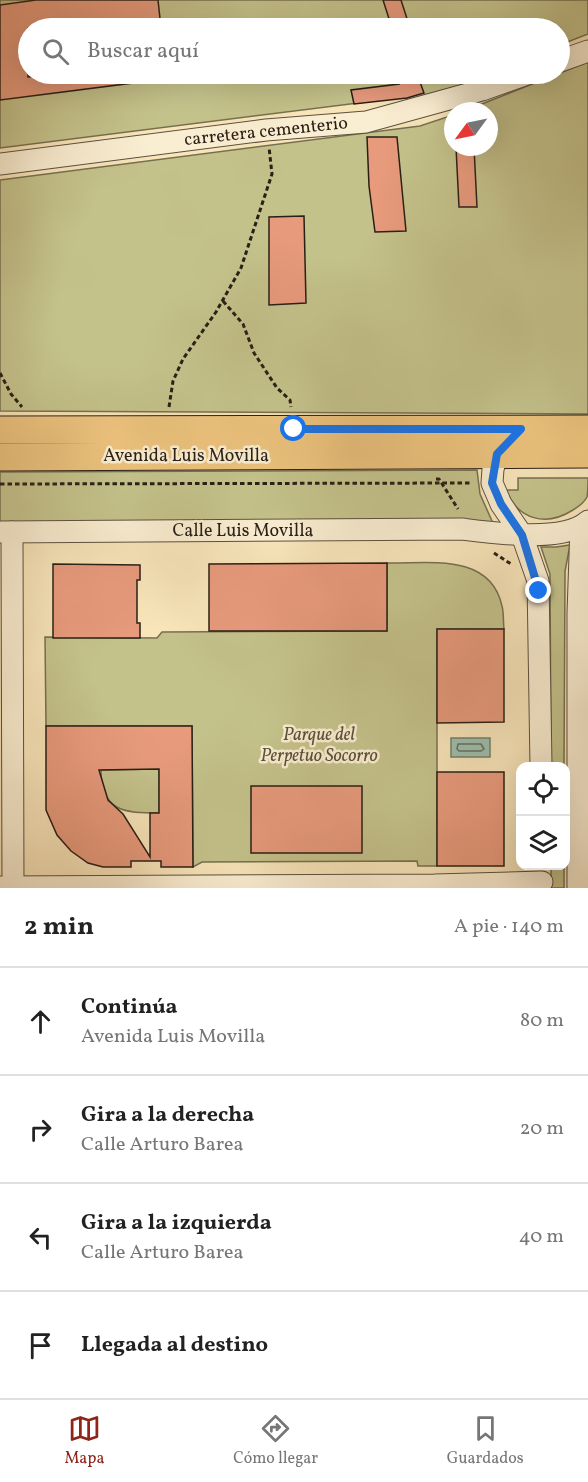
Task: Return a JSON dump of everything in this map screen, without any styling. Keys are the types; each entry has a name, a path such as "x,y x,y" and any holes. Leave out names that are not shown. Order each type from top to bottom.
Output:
{"main road":[{"name":"Avenida Luis Movilla","path":"0,430 588,429"},
{"name":"Avenida Luis Movilla","path":"0,457 588,454"}],"street":[{"path":"570,57 588,51"},
{"name":"carretera cementerio","path":"0,164 267,130 366,122 498,84"},
{"path":"521,429 497,454 492,483 501,504 522,535 539,591 541,762"},
{"path":"578,888 584,524"},
{"name":"Calle Luis Movilla","path":"6,532 472,530 522,535 551,534 584,524"},
{"path":"6,532 9,887 434,885 542,879"}],"path":[{"path":"169,430 173,381 183,359 241,268 272,174 267,130"},
{"path":"222,300 243,324 254,353 277,388 290,400 294,429"},
{"path":"0,373 11,394 44,430"},
{"path":"0,482 492,483"},
{"path":"442,484 480,542 491,549 496,556 506,560 520,575 536,576"}],"green space":[{"path":"0,0 588,0 588,34 570,41 570,18 18,18 18,84 464,84 410,105 406,97 0,148"},
{"path":"588,62 588,414 0,411 0,180 420,126 444,118 444,156 498,156 498,102 487,102 532,84 570,84 570,69"},
{"path":"477,470 480,494 492,521 488,524 0,524 0,472"},
{"path":"518,478 588,478 587,497 579,506 563,515 553,518 534,518 518,508 506,490 518,490"},
{"path":"570,545 565,571 564,762 551,762 550,574 541,547"},
{"name":"Parque del Perpetuo Socorro","path":"387,563 438,563 471,569 485,577 495,589 503,609 504,629 437,629 437,866 418,866 417,861 202,862 193,867 192,726 46,726 45,637 157,638 162,632 387,631"},
{"path":"159,769 159,813 136,812 117,807 105,794 101,770"},
{"path":"551,870 564,870 564,888 551,888"}],"water":[{"path":"451,738 490,738 490,757 451,757"}],"building":[{"path":"36,0 158,0 160,18 18,18 18,84 125,84 0,100 0,5"},
{"path":"383,0 401,0 407,18 389,18"},
{"path":"399,84 421,84 424,93 407,98 354,104 351,90"},
{"path":"367,137 397,137 406,231 375,232 369,186"},
{"path":"456,156 474,156 477,207 459,207"},
{"path":"304,216 306,303 269,305 269,217"},
{"path":"387,563 387,631 209,631 209,564"},
{"path":"53,564 140,565 140,580 137,580 137,623 140,623 140,638 53,638"},
{"path":"437,629 504,629 504,722 437,723"},
{"path":"46,726 192,726 193,867 161,867 161,861 131,861 131,867 103,867 88,863 71,851 57,835 46,810","holes":["159,769 159,813 150,813 150,857 123,814 108,800 99,770"]},
{"path":"437,772 504,772 504,866 437,866"},
{"path":"251,786 362,786 362,853 251,853"}],"route":[{"path":"294,429 521,429 497,454 492,483 495,494 522,535 538,581 539,591"}]}
